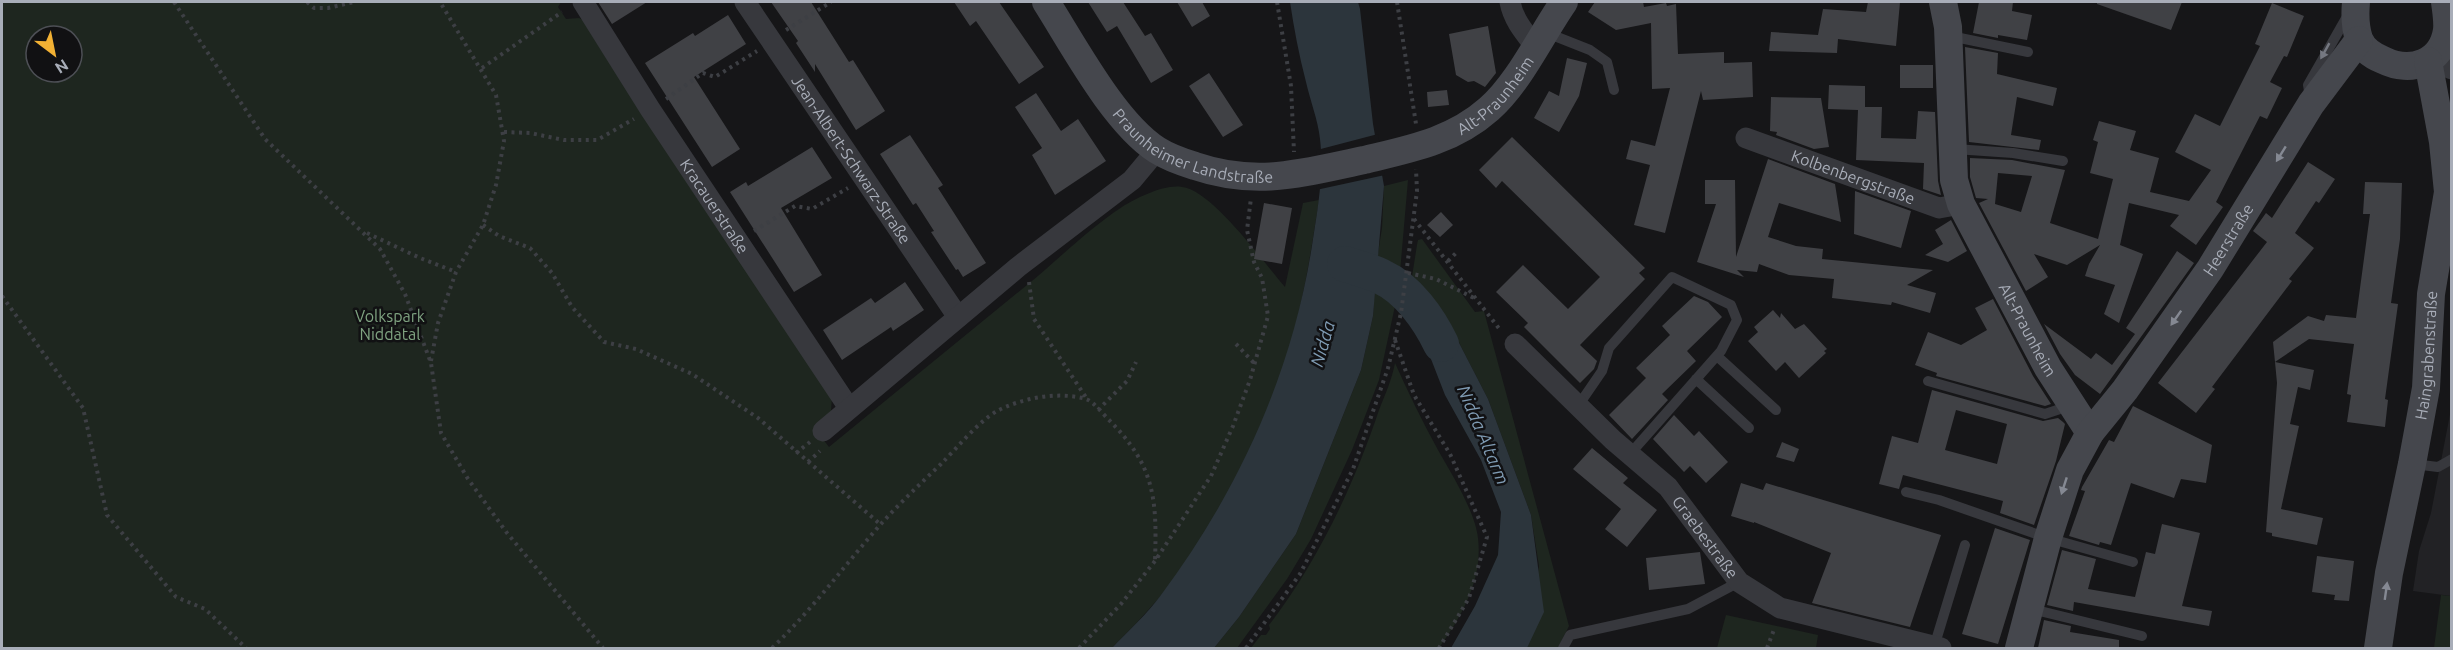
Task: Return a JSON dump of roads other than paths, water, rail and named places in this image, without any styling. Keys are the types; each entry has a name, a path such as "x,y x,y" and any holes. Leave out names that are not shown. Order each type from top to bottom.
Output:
{"main road":[{"name":"Praunheimer Landstraße","path":"1046,2 1112,104 1157,150 1210,171 1253,177 1294,168 1407,158"},
{"name":"Alt-Praunheim","path":"1407,158 1467,126 1500,98 1564,2"},
{"name":"Alt-Praunheim","path":"1943,2 1948,45 1954,180 1961,204 2048,368 2090,433"},
{"path":"2356,2 2359,40 2367,51 2393,65 2412,66 2436,63 2448,21"},
{"name":"Heerstraße","path":"2090,433 2121,396 2210,269 2311,104 2359,40"},
{"name":"Haingrabenstraße","path":"2378,648 2389,573 2426,387 2431,294 2450,187 2443,142 2436,63"},
{"path":"2019,648 2048,538 2070,470 2090,433"}],"street":[{"name":"Kracauerstraße","path":"583,2 650,110 849,408"},
{"name":"Jean-Albert-Schwarz-Straße","path":"746,2 958,317"},
{"path":"1510,2 1512,13 1523,31 1539,39"},
{"name":"Kolbenbergstraße","path":"1746,138 1939,208 1961,204"},
{"path":"823,431 958,317 1132,180 1157,150"},
{"name":"Graebestraße","path":"1515,344 1578,406 1668,487 1739,582 1780,609 1888,642 1937,648"}],"lane":[{"path":"2311,104 2308,85 2340,24 2356,2"},
{"path":"1948,45 1960,38 2028,52"},
{"path":"1539,39 1590,50 1607,62 1614,90"},
{"path":"1952,148 2013,153 2063,161"},
{"path":"1578,406 1602,371 1609,348 1672,277 1731,305 1737,320 1717,356 1630,454"},
{"path":"1717,356 1776,410"},
{"path":"1696,379 1749,429"},
{"path":"1928,381 2045,414 2073,405"},
{"path":"2412,464 2438,467 2451,459"},
{"path":"1906,492 1939,500 2048,538 2133,562"},
{"path":"1937,648 1965,545"},
{"path":"1563,648 1570,634 1688,609 1739,582"},
{"path":"2029,608 2142,636"}],"water":[{"name":"Nidda","path":"1290,2 1358,2 1360,9 1373,124 1384,186 1373,316 1361,370 1296,534 1239,617 1214,648 1112,648 1161,595 1215,513 1260,426 1292,335 1313,239 1320,189 1321,151 1319,132 1301,62"},
{"path":"1427,298 1456,337 1488,399 1531,515 1544,612 1527,648 1451,648 1475,606 1498,555 1501,512 1481,460 1445,395 1424,341 1414,303"}],"waterway":[{"name":"Nidda Altarm","path":"1345,264 1392,282 1424,315 1441,344"}],"park label":[{"name":"Volkspark Niddatal","path":"390,325"}]}
